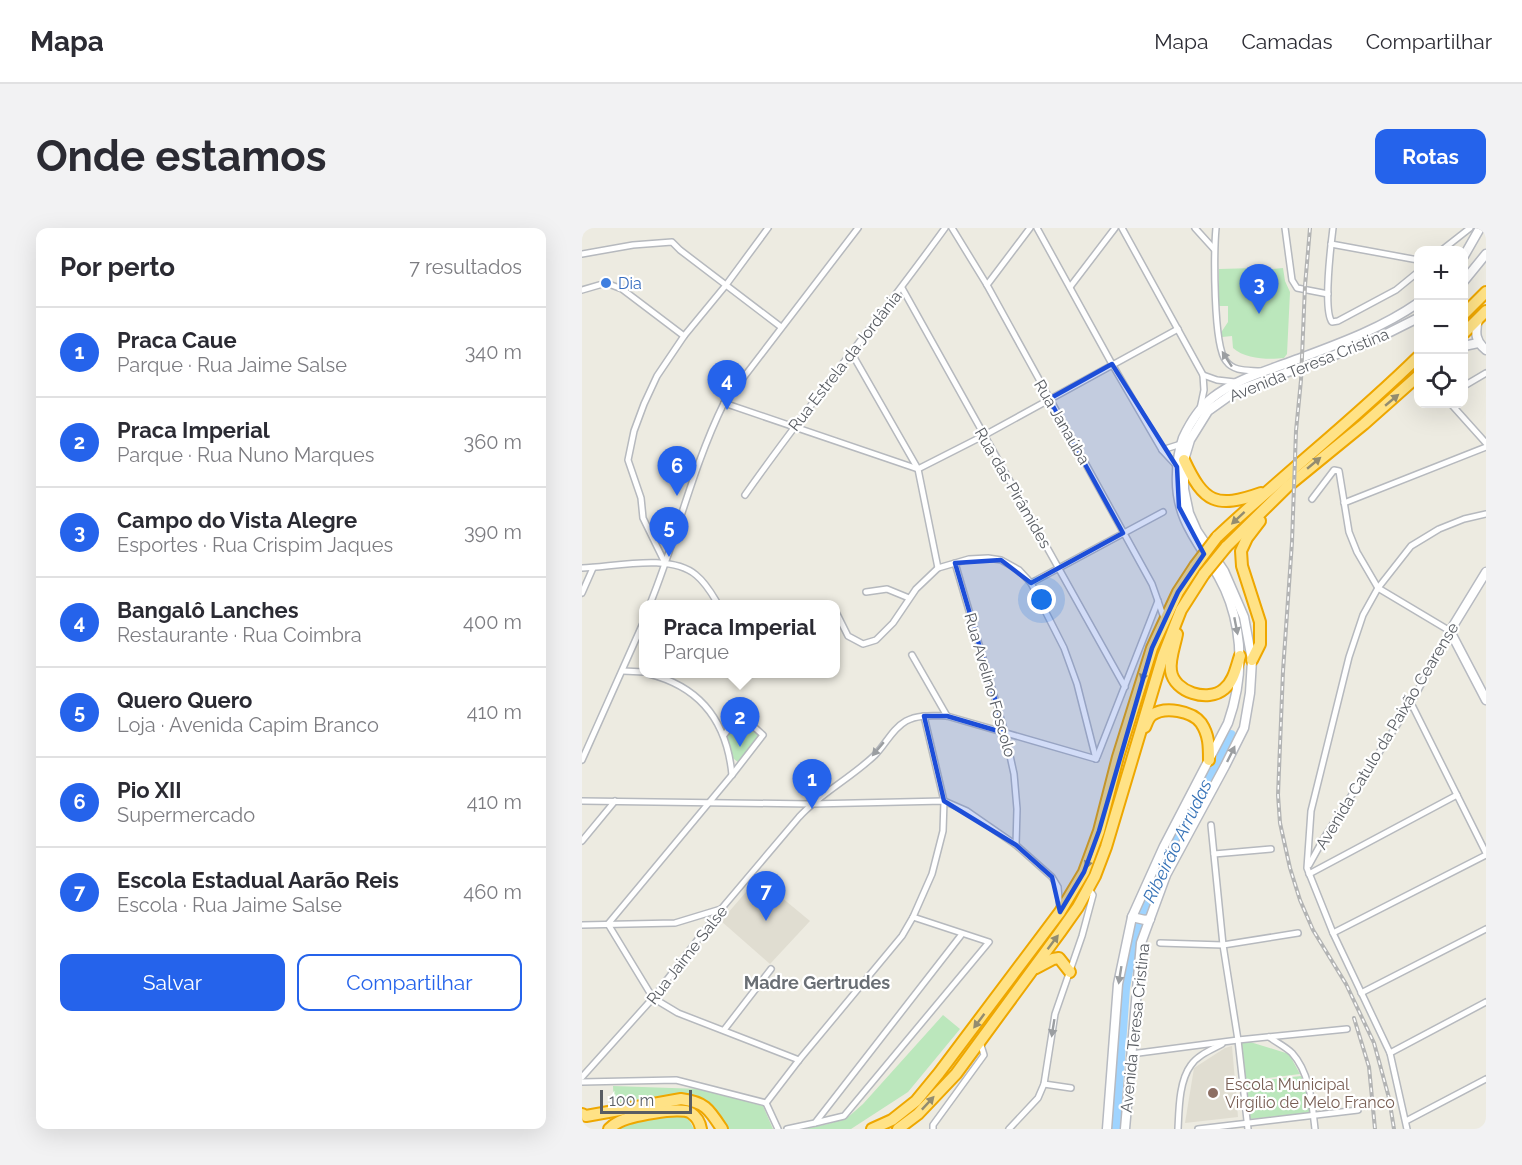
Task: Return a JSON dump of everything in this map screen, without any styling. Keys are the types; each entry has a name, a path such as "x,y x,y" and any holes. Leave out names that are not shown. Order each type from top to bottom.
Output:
{"highway":[{"path":"1468,310 1486,292"},
{"path":"1468,329 1482,314"},
{"path":"872,1129 892,1120 916,1101 1060,912 1084,872 1100,831 1118,757 1152,648 1164,618 1196,566 1217,537 1264,492 1383,392 1414,362"},
{"path":"898,1129 918,1114 956,1074 1078,907 1106,847 1163,656 1181,610 1204,574 1226,547 1288,486 1414,380"},
{"path":"1181,464 1203,492 1213,499 1232,502 1264,492"},
{"path":"1252,660 1260,644 1260,622 1242,566 1241,551 1247,538 1288,486"},
{"path":"1181,610 1170,669 1173,678 1180,686 1188,692 1200,695 1217,694 1225,689 1232,680 1240,656"},
{"path":"1134,749 1151,716 1170,711 1188,715 1199,721 1208,739 1209,760"},
{"path":"1031,972 1059,958 1070,972"},
{"path":"582,1114 586,1116 681,1099 691,1100 706,1106 722,1129"},
{"path":"609,1129 615,1123 629,1118 681,1110 690,1112 701,1129"}],"main road":[{"path":"1468,249 1480,228"},
{"path":"1468,276 1486,254"},
{"name":"Avenida Teresa Cristina","path":"1125,1129 1141,943 1166,875 1244,728 1250,693 1252,660 1250,640 1235,594 1224,571 1197,531 1189,513 1181,464 1181,444 1200,409 1235,382 1368,332 1396,319 1414,306"},
{"path":"1482,314 1476,328 1478,343 1486,350"},
{"name":"Avenida Teresa Cristina","path":"1107,1129 1118,984 1133,918 1164,846 1228,723 1239,684 1240,656 1230,602 1219,577 1192,535 1179,507 1176,489 1181,464 1190,440 1208,411 1236,391 1370,342 1414,320"},
{"path":"1468,345 1478,343 1486,335"},
{"name":"Avenida Catulo da Paixão Cearense","path":"1450,632 1486,572"},
{"path":"1450,632 1486,700"},
{"path":"1133,918 1148,920"}],"street":[{"path":"666,563 643,518 641,498 628,460 634,431 657,376 684,336 726,285 768,228"},
{"path":"652,600 666,563 695,470 708,435 724,403 858,228"},
{"name":"Rua Estrela da Jordânia","path":"745,495 945,228"},
{"name":"Rua Janaúba","path":"952,228 987,285 1152,584 1164,618"},
{"path":"987,285 1030,228"},
{"path":"1037,228 1162,450 1181,464"},
{"path":"1070,287 1116,228"},
{"path":"1122,228 1203,375 1204,390 1200,409"},
{"path":"1195,228 1214,249"},
{"path":"1216,228 1214,249 1219,342 1225,360 1234,369 1264,371"},
{"path":"1284,228 1292,280 1298,288 1328,294"},
{"path":"1333,228 1328,294 1329,318 1332,322 1396,290 1414,276"},
{"path":"1447,246 1470,228"},
{"path":"582,254 641,244 672,242 781,327"},
{"path":"1331,244 1414,259"},
{"path":"582,290 606,283 622,289 684,336"},
{"name":"Rua das Pirâmides","path":"902,288 1125,687"},
{"path":"724,403 918,469 983,436 1178,328"},
{"path":"851,352 918,469 938,568"},
{"path":"1468,384 1486,373"},
{"path":"1203,375 1217,380 1235,382"},
{"path":"1344,502 1486,445 1454,408"},
{"path":"1162,450 1181,444"},
{"path":"1312,499 1334,470 1339,471 1349,532 1357,552 1378,588 1450,632"},
{"path":"1031,583 1163,512"},
{"path":"1407,1129 1390,1053 1333,933 1308,871 1311,811 1349,657 1363,615 1378,588 1411,546 1439,529 1464,519 1486,514"},
{"path":"840,618 848,636 856,641 863,644 876,640 893,622 915,589 938,568 955,562 988,558 1001,560 1019,570 1031,583 1064,648 1077,684 1096,759"},
{"name":"Rua Avelino Foscolo","path":"955,562 1005,733 1014,774 1017,809 1016,845"},
{"path":"582,568 666,563 695,573 708,586 716,600"},
{"path":"582,593 593,568"},
{"path":"866,592 887,589 909,598"},
{"path":"1096,759 1158,601"},
{"name":"Avenida Catulo da Paixão Cearense","path":"1308,871 1324,838 1411,703 1450,632"},
{"path":"582,760 639,633"},
{"path":"912,655 947,716"},
{"path":"623,671 639,672"},
{"path":"664,678 684,687 700,700 714,717 724,735 730,755 732,775"},
{"path":"1333,933 1486,854 1411,703"},
{"path":"766,1103 902,936 914,917 932,874 943,831 944,801 924,716 947,716 1096,759"},
{"name":"Rua Jaime Salse","path":"582,1077 653,998 722,908 811,804 875,755 904,722 924,716"},
{"path":"608,924 763,735 753,726 731,725 724,735"},
{"path":"1308,871 1457,795"},
{"path":"582,801 811,804 944,801 967,811 1016,845 1052,877 1058,887 1060,912"},
{"path":"582,841 615,801"},
{"path":"1211,825 1223,945 1238,1040 1248,1129"},
{"path":"1214,854 1271,849"},
{"path":"1010,1129 1038,1098 1044,1084 1055,1014 1070,972 1092,895 1088,887"},
{"path":"582,925 675,923 699,918 722,908"},
{"path":"787,1129 844,1116 989,942 914,917"},
{"path":"608,924 653,998 666,1008 799,1060"},
{"path":"1361,993 1486,929"},
{"path":"1160,943 1223,945 1298,933"},
{"path":"815,1123 962,934"},
{"path":"724,1030 771,969"},
{"path":"1390,1053 1486,1002"},
{"path":"1130,1054 1347,1029"},
{"path":"1269,1037 1291,1052 1302,1068 1307,1080 1314,1129"},
{"path":"933,1129 933,1125 984,1055 980,1040"},
{"path":"1178,1129 1185,1079 1190,1065 1200,1056 1226,1042"},
{"path":"1406,1121 1486,1079"},
{"path":"582,1082 676,1080 766,1103"},
{"path":"1044,1084 1071,1088"},
{"path":"766,1103 778,1129"},
{"path":"1198,1129 1358,1110"}],"highlighted area":[{"path":"1112,364 1177,467 1179,507 1204,554 1178,592 1152,648 1099,831 1084,872 1060,912 1052,877 1016,845 944,801 924,716 947,716 1005,733 955,563 1001,560 1031,583 1123,533 1049,399"}],"shaded area":[{"path":"758,878 810,921 770,964 721,921"},
{"name":"Escola Municipal Virgílio de Melo Franco","path":"1232,1046 1238,1117 1185,1123 1194,1068"}],"green space":[{"path":"1283,268 1290,292 1287,354 1284,358 1250,357 1233,348 1232,336 1222,337 1222,331 1228,322 1228,306 1219,306 1219,269 1264,270"},
{"path":"739,726 754,728 762,737 738,762 730,756 726,738 732,730"},
{"path":"943,1015 960,1029 908,1092 851,1129 805,1129 847,1118 863,1104"},
{"path":"1247,1041 1289,1054 1300,1074 1245,1081 1240,1043"},
{"path":"1301,1076 1304,1080 1310,1113 1250,1119 1246,1082"},
{"path":"613,1086 701,1089 763,1106 773,1129 728,1129 709,1103 692,1095 658,1097 614,1104"},
{"path":"679,1114 689,1120 694,1129 616,1129 638,1122"}],"waterway":[{"name":"Ribeirão Arrudas","path":"1115,1129 1125,988 1135,931 1157,872 1231,735"}],"railway":[{"path":"1310,228 1283,671 1278,795 1280,823 1300,900 1313,930 1346,984 1374,1043 1389,1098 1394,1129"},
{"path":"1354,1018 1369,1067 1375,1129"}],"place":[{"name":"Dia","path":"606,283"},
{"name":"Campo do Vista Alegre","path":"1259,314"},
{"name":"Bangalô Lanches","path":"727,410"},
{"name":"Pio XII","path":"677,496"},
{"name":"Quero Quero","path":"669,557"},
{"name":"Praca Imperial","path":"740,747"},
{"name":"Praca Caue","path":"812,809"},
{"name":"Escola Estadual Aarão Reis","path":"766,921"},
{"name":"Escola Municipal Virgílio de Melo Franco","path":"1213,1093"}],"district":[{"name":"Madre Gertrudes","path":"817,982"}]}
